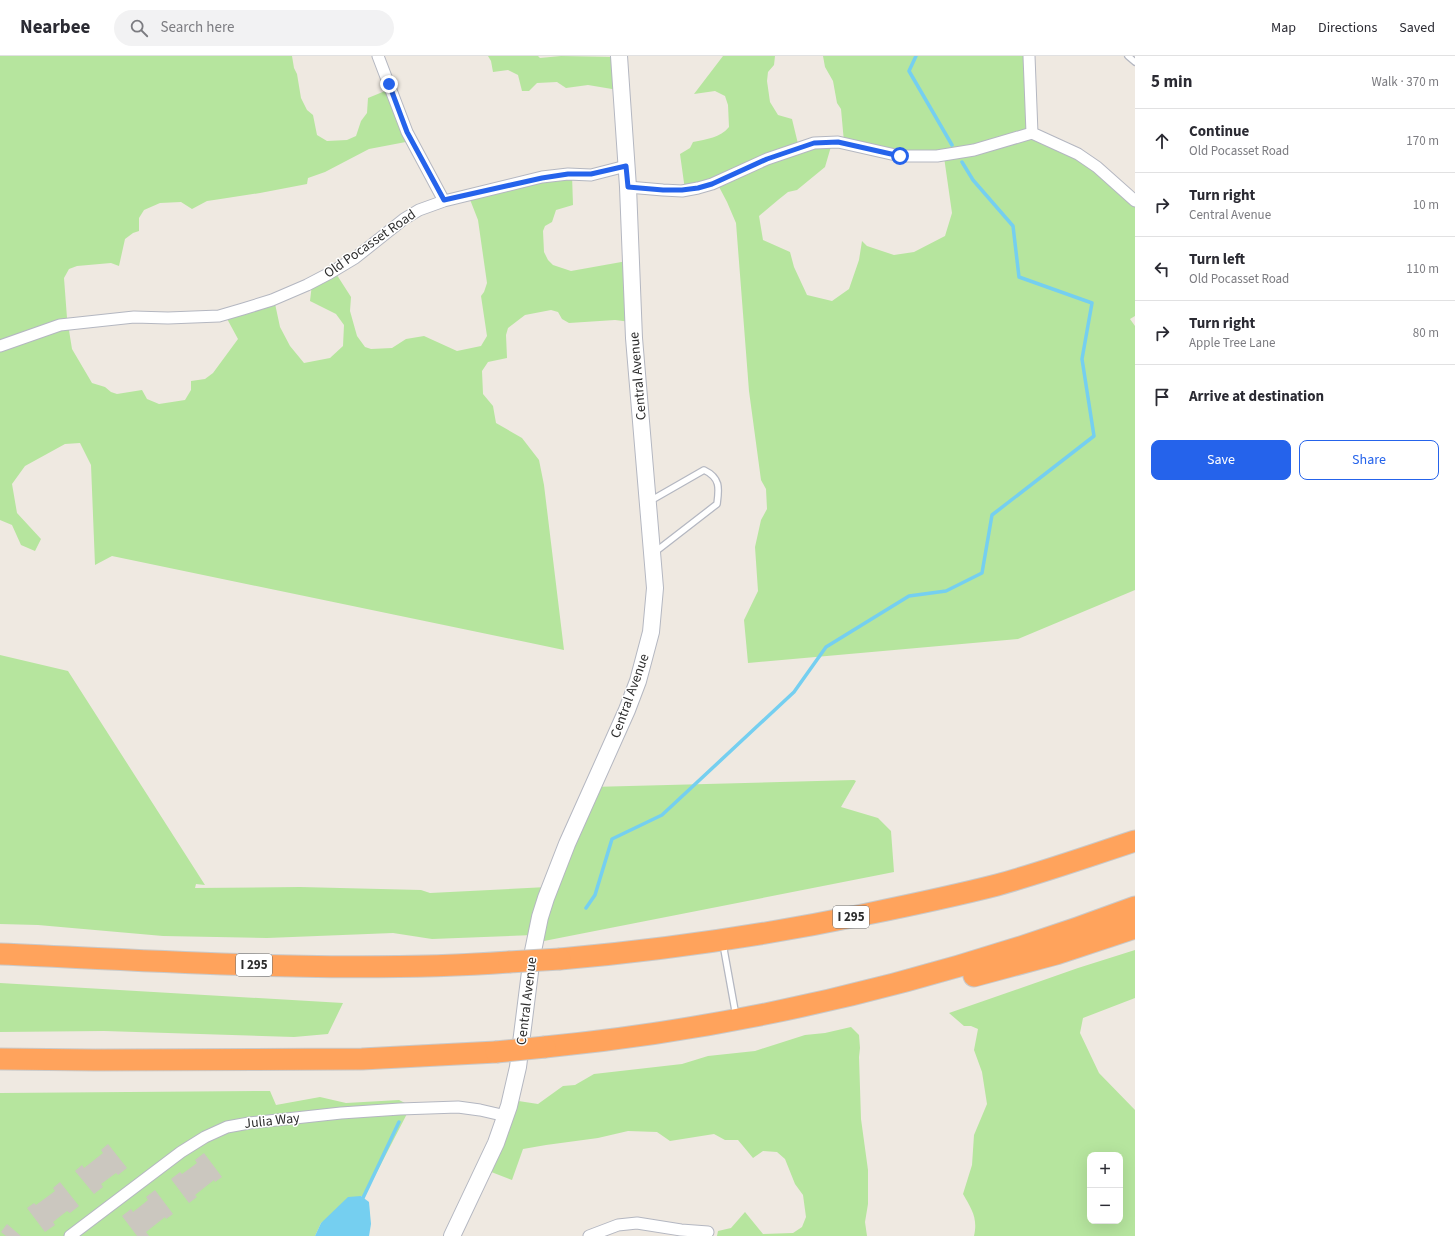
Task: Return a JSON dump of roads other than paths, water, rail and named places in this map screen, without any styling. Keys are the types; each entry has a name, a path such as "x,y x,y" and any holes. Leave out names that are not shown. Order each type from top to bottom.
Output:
{"highway":[{"name":"I 295","path":"0,954 313,967 399,967 560,959 722,940 833,921 957,895 1035,874 1135,841"},
{"path":"0,1059 314,1059 404,1057 496,1052 649,1035 775,1013 861,993 973,963 1050,938 1135,907"},
{"path":"775,1013 856,1003 1008,968 1135,928"}],"street":[{"path":"378,56 407,132 444,200"},
{"name":"Central Avenue","path":"452,1236 496,1143 506,1116 518,1068 532,956 542,911 552,880 627,710 651,632 655,588 634,338 628,187 619,56"},
{"path":"1030,56 1032,134"},
{"path":"628,187 669,190 698,188 712,184 767,159 814,143 838,142 900,156 937,156 974,150 1032,134 1078,154 1097,167 1135,201"},
{"name":"Old Pocasset Road","path":"0,346 60,325 134,317 168,318 219,316 265,302 307,285 355,258 404,219 419,210 444,200 542,178 568,174 591,174 626,166"},
{"name":"Julia Way","path":"70,1236 181,1152 205,1137 227,1127 249,1123 340,1113 400,1109 458,1107 506,1116"},
{"path":"589,1236 618,1225 637,1223 681,1230 708,1232"}],"lane":[{"path":"1128,56 1135,62"},
{"path":"648,502 704,470 711,473 715,478 719,490 717,504 653,554"},
{"path":"722,940 736,1020"}],"water":[{"path":"361,1196 369,1202 371,1224 369,1236 315,1236 321,1223 348,1197"}],"waterway":[{"path":"916,56 909,71 952,145"},
{"path":"586,908 595,895 612,839 662,815 794,692 826,647 909,596 946,591 982,573 992,515 1094,436 1082,359 1092,303 1019,277 1013,226 973,180 962,162"},
{"path":"362,1200 399,1122"}]}
